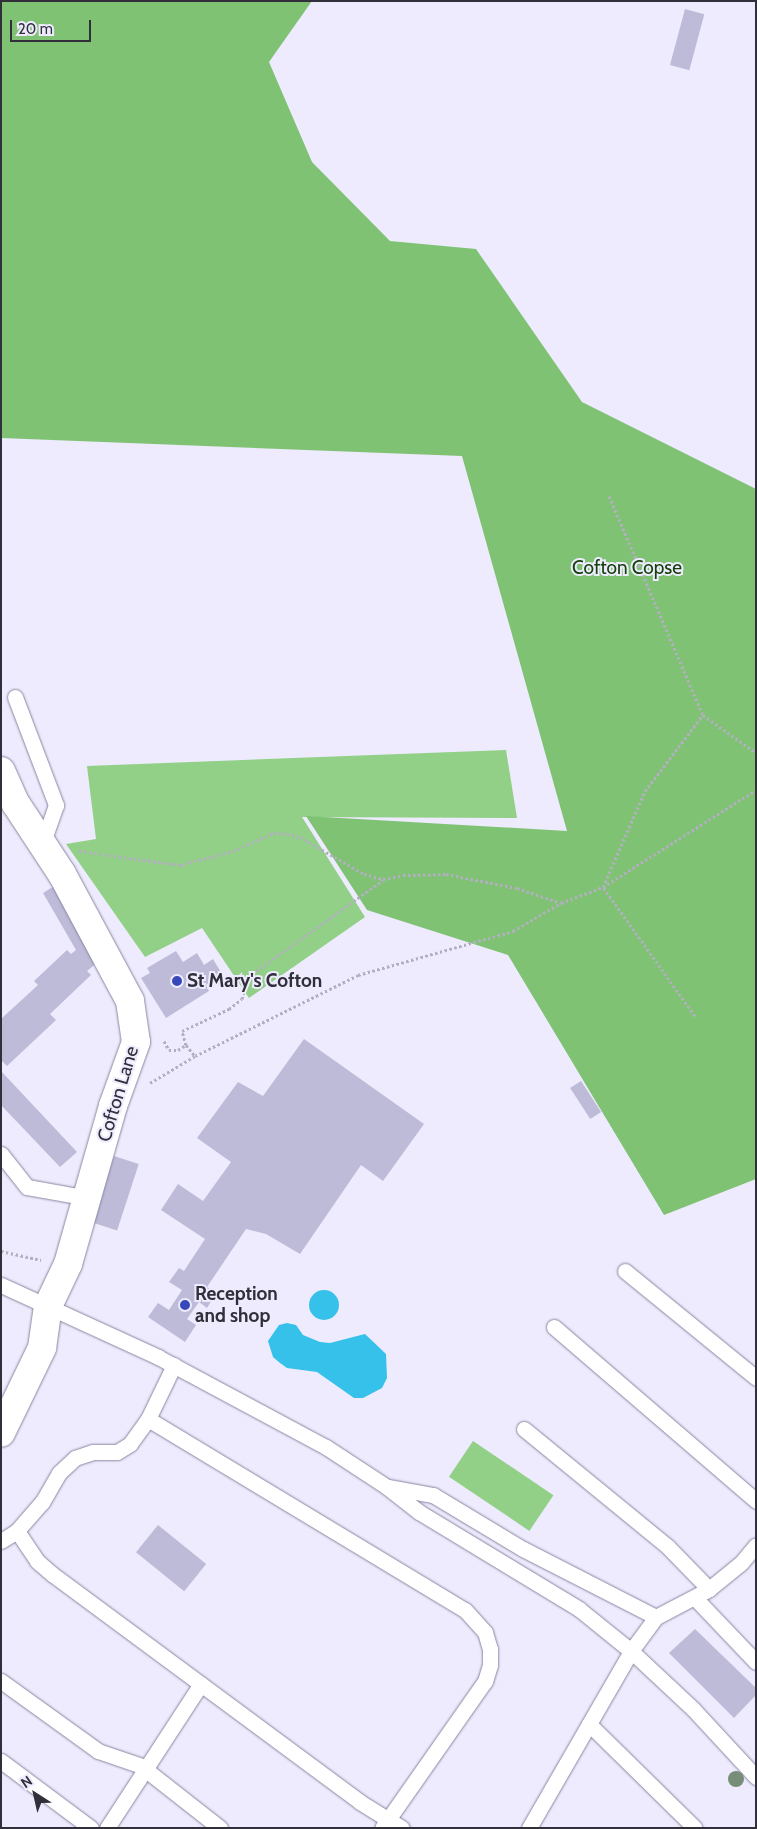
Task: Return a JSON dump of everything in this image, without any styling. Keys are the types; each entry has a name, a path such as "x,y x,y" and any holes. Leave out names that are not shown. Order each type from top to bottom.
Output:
{"street":[{"name":"Cofton Lane","path":"1,771 16,804 46,849 130,1001 136,1042 113,1106 68,1264 48,1306 42,1348 1,1432"}],"lane":[{"path":"15,697 56,805 46,849"},
{"path":"1,1154 27,1187 88,1198"},
{"path":"625,1270 756,1378"},
{"path":"1,1285 174,1365 326,1446 387,1486 419,1512 579,1609 631,1651 693,1709 756,1777"},
{"path":"554,1327 756,1501"},
{"path":"1,1541 17,1530 42,1502 59,1473 75,1458 93,1452 117,1452 130,1444 148,1419 174,1365"},
{"path":"148,1419 465,1610 485,1632 490,1649 490,1665 485,1681 385,1823"},
{"path":"524,1429 668,1547 709,1589"},
{"path":"387,1486 433,1495 523,1549 656,1617"},
{"path":"17,1530 37,1561 52,1574 360,1802 385,1823 402,1828"},
{"path":"529,1828 631,1651 656,1617 709,1589 741,1563 756,1545"},
{"path":"695,1598 756,1662"},
{"path":"1,1681 98,1751 147,1769 220,1828"},
{"path":"106,1828 147,1769 201,1684"},
{"path":"589,1724 695,1828"},
{"path":"1,1761 91,1828"}],"path":[{"path":"609,496 703,715 756,753"},
{"path":"602,887 645,791 703,715"},
{"path":"113,1106 195,1056 358,975 513,931 561,903 602,887 756,790"},
{"path":"46,849 76,851 180,865 233,851 273,833 288,834 300,837 364,874 383,880"},
{"path":"195,1056 186,1045 182,1031 229,1009 242,999 248,976 383,880 403,875 446,874 517,888 561,903"},
{"path":"602,887 695,1016"},
{"path":"159,1034 169,1050 186,1045"},
{"path":"1,1251 68,1264"}],"green space":[{"name":"Cofton Copse","path":"1,1 312,1 269,62 312,162 390,241 476,249 582,402 756,489 756,1179 664,1215 508,955 367,910 306,816 567,831 462,456 1,438"},
{"path":"506,750 517,818 302,817 365,917 249,998 202,928 145,957 66,844 96,839 87,766"},
{"path":"473,1441 553,1495 529,1531 449,1477"}],"water":[{"path":"324,1290 330,1291 338,1299 338,1311 330,1319 324,1320 318,1319 310,1311 309,1305 310,1299 318,1291"},
{"path":"287,1323 296,1325 303,1335 320,1342 330,1343 365,1334 386,1354 387,1378 382,1388 363,1398 354,1398 317,1372 287,1368 273,1357 268,1341 279,1325"}],"building":[{"path":"685,9 704,14 689,70 670,65"},
{"path":"56,885 98,962 87,971 91,975 50,1014 56,1020 7,1066 1,1060 1,1019 38,985 34,981 67,950 71,954 76,950 43,893"},
{"name":"St Mary's Cofton","path":"176,951 183,962 197,953 204,965 213,959 222,974 206,985 209,991 166,1018 141,978 150,973 147,968"},
{"path":"304,1039 424,1124 383,1181 361,1165 300,1254 266,1234 246,1229 207,1287 216,1293 207,1308 199,1302 187,1319 196,1325 185,1342 148,1317 158,1303 169,1310 182,1290 169,1282 179,1268 184,1271 205,1239 161,1210 178,1184 203,1201 231,1162 197,1138 238,1082 263,1096"},
{"path":"1,1071 77,1152 60,1167 1,1105"},
{"path":"581,1081 601,1112 590,1119 570,1088"},
{"path":"114,1156 139,1164 117,1231 92,1223"},
{"path":"158,1525 206,1564 184,1591 136,1552"},
{"path":"695,1629 756,1688 756,1695 734,1718 669,1653"}],"place":[{"name":"St Mary's Cofton","path":"177,981"},
{"name":"Reception and shop","path":"185,1305"}]}
